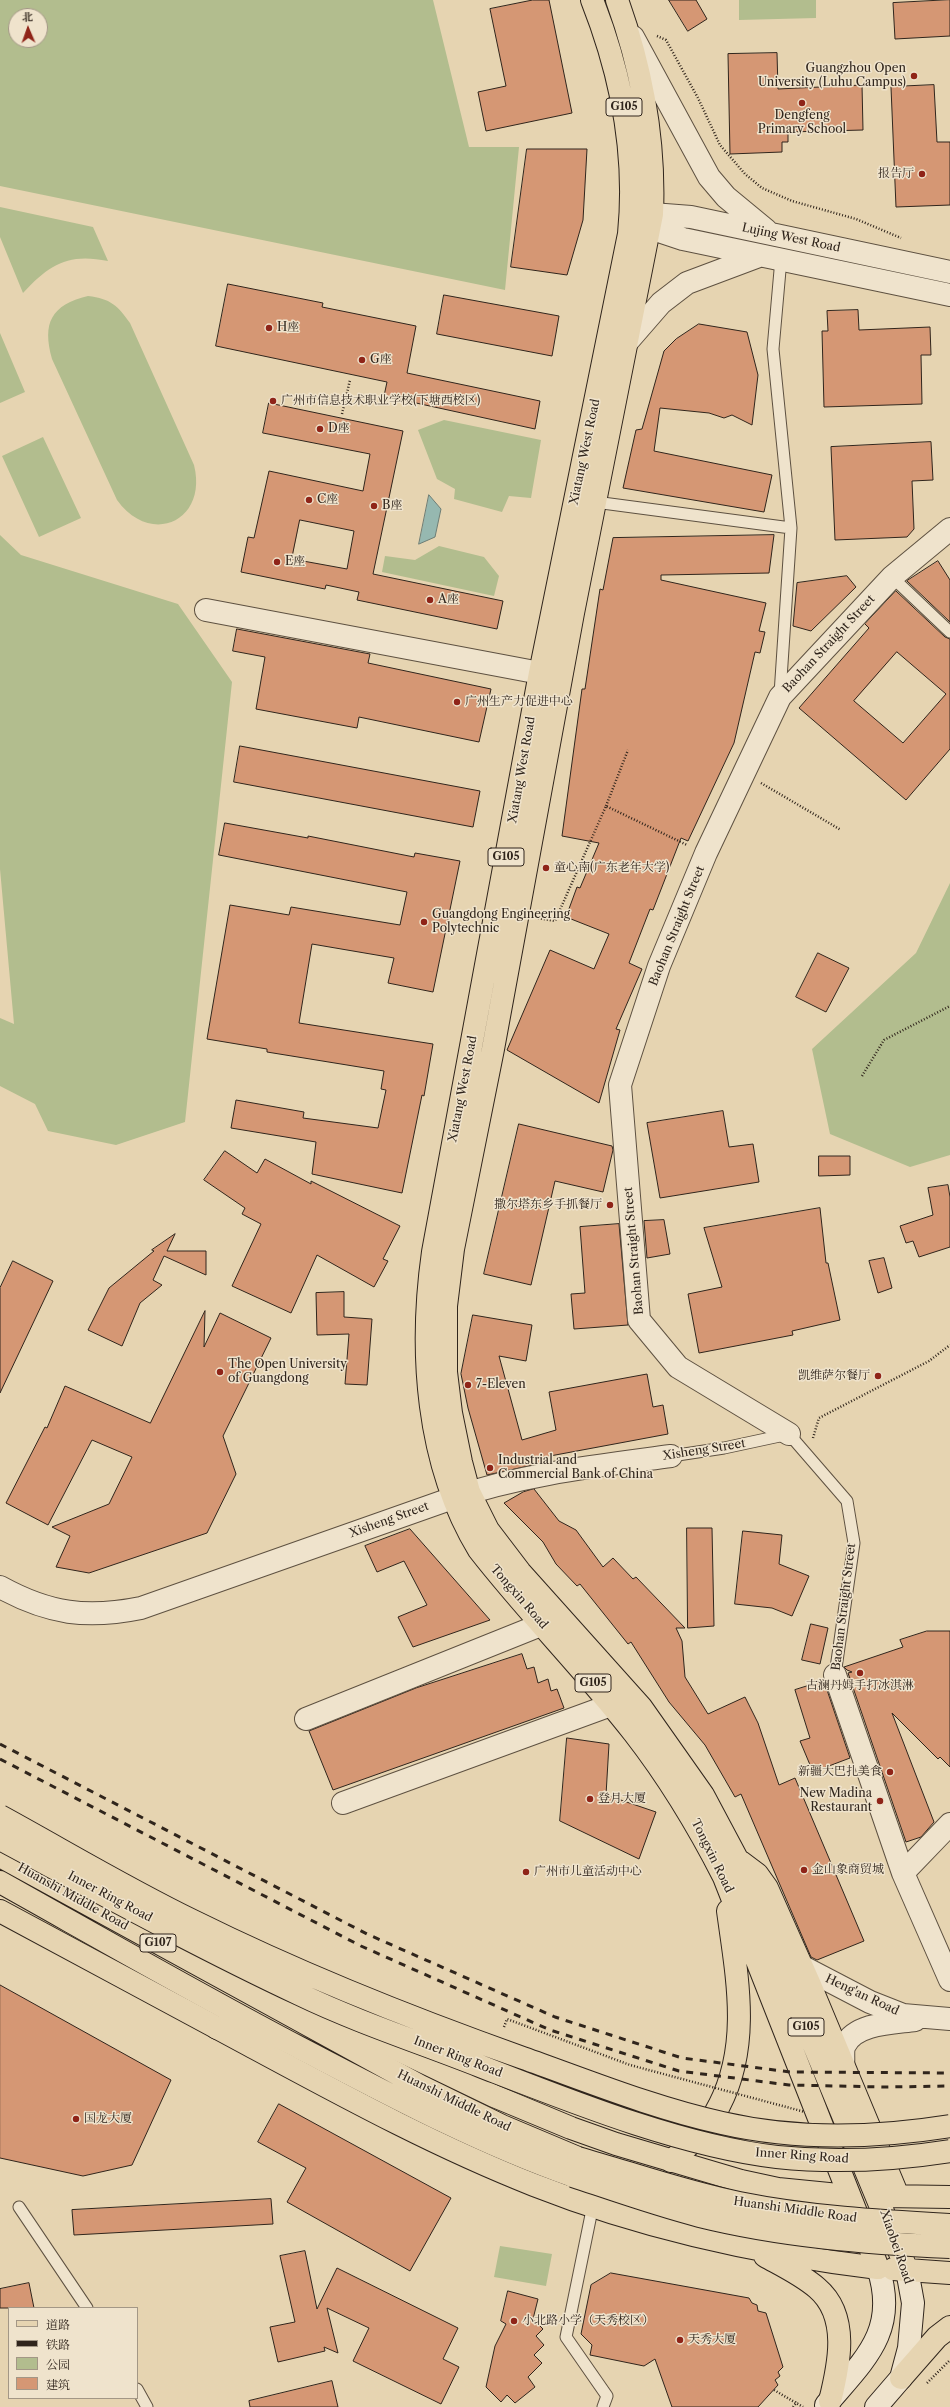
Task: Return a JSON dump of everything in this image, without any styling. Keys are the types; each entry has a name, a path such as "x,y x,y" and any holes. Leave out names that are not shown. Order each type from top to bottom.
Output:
{"main road":[{"name":"Xiatang West Road","path":"461,1495 438,1442 429,1381 427,1352 428,1284 440,1210 540,673 622,273 630,218 631,155 624,106 614,63 592,0"},
{"name":"Xiatang West Road","path":"461,1495 456,1439 448,1393 446,1306 453,1249 518,915 595,502 651,221 652,171 648,127 637,61 617,0"},
{"name":"Tongxin Road","path":"461,1495 467,1530 479,1550 612,1704 670,1782 701,1832 724,1876 878,2268"},
{"name":"Tongxin Road","path":"461,1495 512,1561 620,1683 663,1737 703,1795 736,1857 888,2196"},
{"name":"Inner Ring Road","path":"0,1816 191,1920 328,1984 474,2041 654,2105 724,2124 785,2133 884,2135 950,2126"},
{"path":"0,1828 287,1980 320,2012"},
{"name":"Inner Ring Road","path":"0,1838 191,1941 301,1995 516,2080 614,2115 695,2140 776,2157 854,2160 912,2157 950,2151"},
{"name":"Huanshi Middle Road","path":"0,1856 457,2105 576,2167 669,2207 756,2227 857,2240 950,2247"},
{"path":"736,1857 757,1874 767,1888 843,2066 888,2196 858,2217 830,2233 816,2238 747,2246"},
{"path":"67,1864 84,1903"},
{"path":"671,2161 708,2126 727,2091 737,2060 739,2026 737,1979 724,1876"},
{"name":"Huanshi Middle Road","path":"0,1882 300,2048 445,2124 484,2142 576,2167 738,2203 850,2219 950,2225"},
{"path":"0,1911 339,2094 446,2147 536,2186 593,2205 681,2231 747,2246 878,2268 950,2273"},
{"path":"233,1984 320,2012"},
{"name":"Huanshi Middle Road","path":"320,2012 533,2113 571,2128 702,2171 778,2189 849,2196 950,2197"},
{"path":"217,2028 300,2048"},
{"path":"681,2231 705,2223 720,2208 722,2196 720,2188 702,2171"},
{"name":"Xiaobei Road","path":"888,2196 907,2270"},
{"path":"878,2268 883,2255 899,2236 924,2221 950,2209"},
{"path":"899,2236 950,2235"},
{"path":"747,2246 794,2272 818,2289 830,2303 839,2336 840,2355 827,2404"},
{"path":"901,2378 937,2337 950,2327"}],"street":[{"path":"625,22 709,176 746,215 770,234"},
{"name":"Lujing West Road","path":"651,221 691,217 950,272"},
{"path":"630,218 651,221"},
{"name":"Lujing West Road","path":"651,221 683,239 759,256 950,294"},
{"path":"628,341 661,303 687,283 759,256"},
{"name":"Baohan Straight Street","path":"789,1434 678,1367 639,1320 620,1085 659,966 743,773 780,697 892,577 950,529"},
{"path":"206,610 540,673"},
{"name":"Xisheng Street","path":"0,1587 32,1604 74,1614 96,1614 141,1608 461,1495 504,1483 585,1467 671,1456"},
{"path":"306,1718 542,1624"},
{"name":"Baohan Straight Street","path":"835,1675 903,1873 950,1980"},
{"path":"343,1803 612,1704"},
{"path":"903,1873 950,1824"},
{"name":"Heng'an Road","path":"801,1966 870,2002 903,2015 943,2018"},
{"path":"843,2066 844,2046 851,2037 864,2030 880,2025 943,2018"},
{"name":"Xiaobei Road","path":"827,2404 858,2367 879,2336 884,2322 886,2301 878,2268"},
{"name":"Xiaobei Road","path":"876,2407 901,2378 913,2324 913,2303 907,2270"}],"lane":[{"path":"780,697 791,528 773,349 781,260"},
{"path":"595,502 791,528"},
{"path":"892,577 950,632"},
{"name":"Baohan Straight Street","path":"789,1434 847,1501 854,1543 835,1675"},
{"name":"Xisheng Street","path":"671,1456 724,1448 789,1434"},
{"path":"593,2205 566,2337 607,2396 603,2407"},
{"path":"19,2207 86,2307"},
{"path":"138,2391 147,2407"}],"path":[{"path":"625,22 666,40 698,98 720,145 736,166 762,188 792,201 856,219 906,240"},
{"path":"342,414 350,380"},
{"path":"404,396 408,397"},
{"path":"518,915 556,921 606,806 628,750"},
{"path":"743,773 841,830"},
{"path":"606,806 673,839"},
{"path":"862,1076 884,1040 950,1006"},
{"path":"807,1456 819,1418 929,1361 950,1345"},
{"path":"504,2026 507,2019 630,2065 809,2113"},
{"path":"924,2386 950,2360"},
{"path":"774,2390 797,2402 803,2407"},
{"path":"793,2407 797,2402"}],"green space":[{"path":"0,0 433,0 469,147 519,147 505,290 0,186"},
{"path":"739,0 816,0 816,18 739,20"},
{"path":"0,207 93,227 108,261 82,259 61,263 42,275 23,293 0,237"},
{"path":"88,296 96,297 113,304 130,323 194,465 196,485 193,501 185,513 174,521 160,524 145,522 131,514 117,500 52,359 48,335 52,317 65,305"},
{"path":"0,333 25,392 0,403"},
{"path":"444,420 541,440 531,498 509,496 502,512 454,499 455,489 437,479 418,430"},
{"path":"43,437 81,518 39,537 2,456"},
{"path":"0,535 21,555 178,604 232,682 185,1122 116,1145 48,1131 35,1104 0,1086 0,1018 14,1024 0,869"},
{"path":"439,546 484,557 499,576 494,596 382,572 385,556 415,560"},
{"path":"950,883 950,1155 910,1167 830,1134 812,1049 916,953"},
{"path":"500,2246 552,2254 546,2286 494,2277"}],"water":[{"path":"429,495 441,509 435,537 419,544"}],"building":[{"path":"533,0 549,0 572,113 486,131 478,92 506,86 490,9"},
{"path":"669,0 696,0 707,19 688,31"},
{"path":"950,0 950,36 895,39 893,3"},
{"path":"777,53 778,89 862,85 863,130 788,132 788,142 782,142 782,152 730,154 728,54"},
{"name":"报告厅","path":"934,85 937,142 950,142 950,205 896,207 891,87"},
{"path":"527,149 587,149 583,220 567,275 511,267"},
{"path":"228,284 323,303 322,307 416,326 407,373 540,401 535,429 384,396 387,382 216,346"},
{"path":"444,295 559,316 552,356 437,334"},
{"path":"858,310 859,330 930,327 931,355 921,355 922,404 824,407 822,331 828,331 827,311"},
{"path":"699,324 747,332 758,375 752,425 732,415 724,418 709,413 660,408 654,451 772,475 764,512 623,488 636,430 642,429 664,351 676,339"},
{"path":"269,403 403,431 373,574 503,601 497,629 357,600 359,592 326,585 325,589 241,572 248,537 254,538 269,471 363,491 370,454 263,433","holes":["300,520 354,531 347,569 292,559"]},
{"path":"931,442 933,480 912,481 914,529 907,537 835,540 831,447"},
{"path":"774,535 769,573 661,575 661,580 766,603 759,631 765,632 760,653 755,652 734,743 688,841 681,838 653,910 650,909 629,963 642,969 616,1029 620,1030 599,1103 507,1050 550,950 594,969 609,934 566,917 577,887 580,888 599,843 562,836 582,689 585,689 600,589 603,590 613,538"},
{"path":"938,561 950,580 950,622 907,581"},
{"path":"847,576 856,587 811,631 793,626 797,583"},
{"path":"896,591 945,637 950,639 950,749 906,800 799,708 869,628 865,624","holes":["897,652 946,694 903,743 854,701"]},
{"path":"237,629 370,654 368,663 491,689 479,742 359,717 357,728 256,709 265,657 233,651"},
{"path":"240,746 480,791 473,827 234,782"},
{"path":"225,823 308,838 308,836 414,857 415,853 460,861 433,992 388,983 394,958 312,944 299,1023 433,1044 424,1096 422,1095 402,1193 312,1174 316,1142 231,1128 236,1100 304,1112 303,1118 378,1128 386,1090 381,1089 384,1071 267,1052 267,1049 207,1039 230,905 289,915 291,907 400,925 407,892 219,855"},
{"path":"818,953 849,968 826,1012 796,997"},
{"path":"723,1111 729,1147 753,1144 759,1182 660,1198 647,1123"},
{"path":"519,1124 612,1146 613,1150 603,1192 555,1181 531,1285 484,1274"},
{"path":"225,1151 257,1173 265,1159 311,1184 311,1181 400,1226 383,1259 388,1261 374,1287 317,1255 291,1313 232,1286 261,1224 242,1214 245,1208 204,1180"},
{"path":"819,1156 850,1156 850,1175 819,1176"},
{"path":"948,1185 950,1197 950,1247 919,1257 913,1241 906,1243 900,1226 933,1215 928,1188"},
{"path":"820,1208 826,1263 828,1263 840,1320 792,1331 793,1335 699,1353 688,1294 722,1287 704,1228"},
{"path":"664,1220 670,1254 647,1258 644,1221"},
{"path":"619,1224 628,1325 574,1329 571,1294 585,1293 580,1227"},
{"path":"175,1234 167,1251 206,1251 206,1275 164,1256 153,1280 162,1285 140,1303 122,1346 88,1330 109,1288 154,1251 152,1250"},
{"path":"884,1258 892,1288 878,1293 869,1261"},
{"path":"13,1261 53,1281 0,1393 0,1288"},
{"path":"344,1292 344,1317 372,1319 367,1385 345,1384 349,1334 317,1335 316,1293"},
{"path":"205,1311 204,1347 220,1313 271,1338 223,1436 236,1474 207,1533 89,1573 56,1567 70,1536 52,1527 109,1504 132,1457 92,1440 48,1525 6,1503 45,1427 47,1428 65,1386 150,1423"},
{"path":"473,1315 532,1325 526,1361 499,1356 522,1440 556,1430 549,1392 647,1374 653,1407 663,1405 668,1434 550,1456 552,1461 487,1475 468,1408 461,1374"},
{"path":"534,1489 559,1521 576,1530 603,1567 613,1558 633,1579 636,1577 685,1628 676,1628 682,1641 685,1677 708,1714 745,1697 758,1723 779,1785 795,1778 864,1941 817,1960 811,1957 741,1794 735,1797 705,1745 669,1702 631,1642 628,1644 580,1584 577,1586 556,1564 543,1542 504,1503 523,1492"},
{"path":"687,1528 712,1528 714,1626 688,1628"},
{"path":"410,1529 490,1620 413,1647 398,1617 427,1605 404,1561 377,1572 365,1546"},
{"path":"743,1531 782,1535 779,1564 809,1576 792,1616 772,1608 735,1604"},
{"path":"811,1624 828,1628 820,1664 802,1660"},
{"path":"927,1631 950,1631 950,1767 940,1757 938,1759 892,1713 934,1822 921,1837 906,1842 848,1673 852,1672 844,1667 903,1647 900,1640"},
{"path":"522,1654 527,1669 534,1667 538,1683 548,1679 551,1691 557,1689 564,1708 333,1790 309,1731 416,1688"},
{"path":"824,1681 850,1758 813,1772 800,1741 810,1738 795,1690"},
{"name":"登月大厦","path":"567,1738 609,1744 606,1795 656,1812 639,1859 560,1821"},
{"name":"国龙大厦","path":"0,1985 171,2080 132,2165 83,2176 0,2158"},
{"path":"279,2104 451,2198 410,2271 287,2202 306,2168 258,2142"},
{"path":"271,2199 273,2224 74,2235 72,2210"},
{"path":"305,2251 317,2309 337,2268 458,2328 443,2359 459,2367 441,2404 353,2361 369,2328 327,2308 338,2353 324,2347 325,2351 278,2362 270,2327 295,2322 280,2256"},
{"name":"天秀大厦","path":"611,2273 749,2298 752,2303 757,2305 758,2311 766,2313 783,2367 778,2372 780,2376 775,2380 778,2385 758,2407 672,2407 655,2359 644,2366 590,2355 592,2345 581,2334 591,2285"},
{"path":"29,2283 34,2307 0,2308 0,2289"},
{"path":"508,2291 538,2299 533,2319 543,2329 536,2336 544,2345 534,2355 542,2363 528,2377 535,2387 515,2403 507,2395 501,2402 486,2387 495,2346 506,2324 501,2321"},
{"path":"332,2381 338,2407 250,2407 249,2401"}],"railway":[{"path":"0,1744 367,1934 555,2017 682,2058 790,2072 950,2073"},
{"path":"0,1759 361,1946 550,2030 679,2071 789,2085 885,2087 950,2086"}],"place":[{"name":"Guangzhou Open University (Luhu Campus)","path":"914,76"},
{"name":"Dengfeng Primary School","path":"802,103"},
{"name":"报告厅","path":"922,174"},
{"name":"H座","path":"269,328"},
{"name":"G座","path":"362,360"},
{"name":"广州市信息技术职业学校(下塘西校区)","path":"273,401"},
{"name":"D座","path":"320,429"},
{"name":"C座","path":"309,500"},
{"name":"B座","path":"374,506"},
{"name":"E座","path":"277,562"},
{"name":"A座","path":"430,600"},
{"name":"广州生产力促进中心","path":"457,702"},
{"name":"童心南(广东老年大学)","path":"546,868"},
{"name":"Guangdong Engineering Polytechnic","path":"424,922"},
{"name":"撒尔塔东乡手抓餐厅","path":"610,1205"},
{"name":"The Open University of Guangdong","path":"220,1372"},
{"name":"凯维萨尔餐厅","path":"878,1376"},
{"name":"7-Eleven","path":"468,1385"},
{"name":"Industrial and Commercial Bank of China","path":"490,1468"},
{"name":"古澜丹姆手打冰淇淋","path":"860,1673"},
{"name":"新疆大巴扎美食","path":"890,1772"},
{"name":"登月大厦","path":"590,1799"},
{"name":"New Madina Restaurant","path":"880,1801"},
{"name":"金山象商贸城","path":"804,1870"},
{"name":"广州市儿童活动中心","path":"526,1872"},
{"name":"国龙大厦","path":"76,2119"},
{"name":"小北路小学（天秀校区）","path":"514,2321"},
{"name":"天秀大厦","path":"680,2340"}]}
